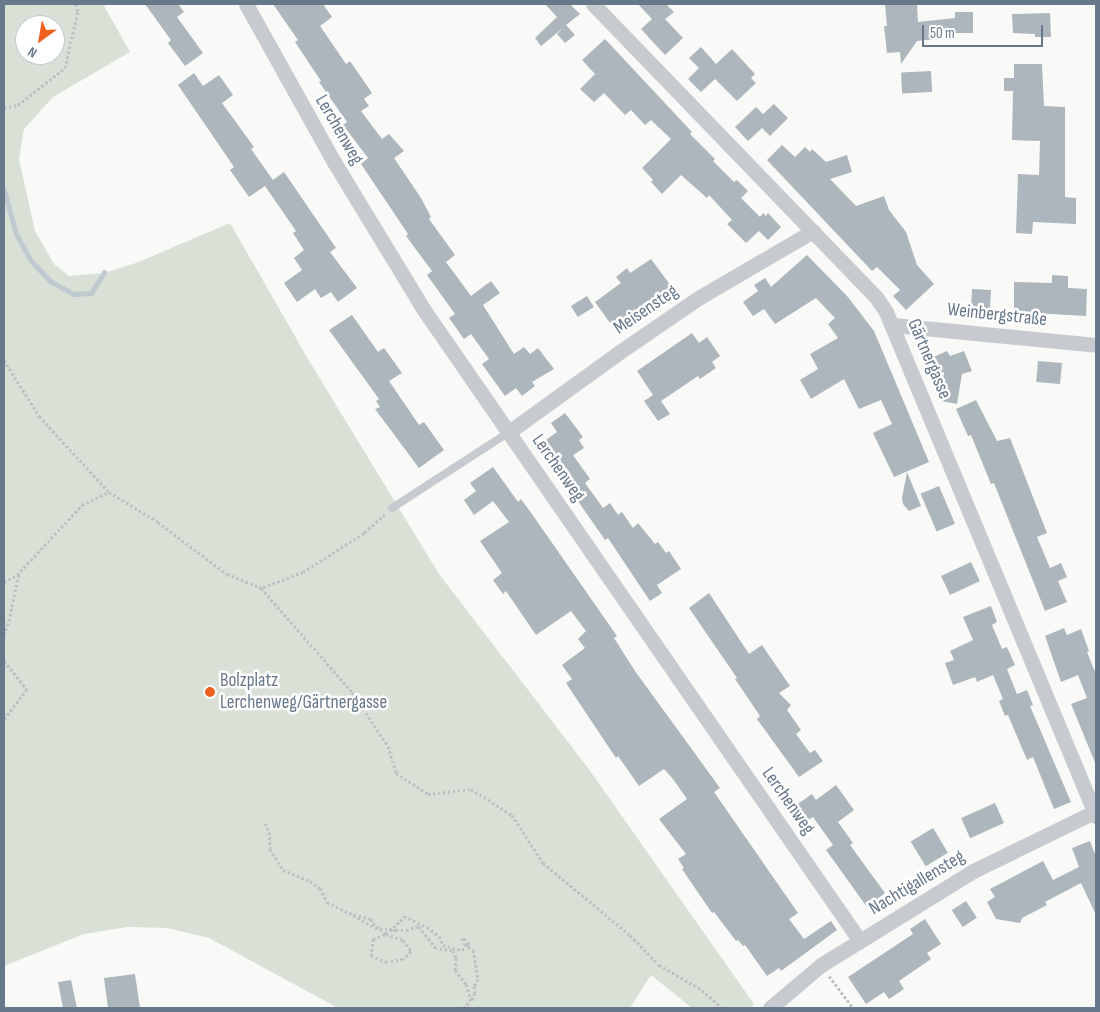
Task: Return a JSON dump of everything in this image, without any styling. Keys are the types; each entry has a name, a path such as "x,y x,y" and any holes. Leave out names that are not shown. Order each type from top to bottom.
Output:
{"street":[{"name":"Lerchenweg","path":"246,4 334,162 424,310 860,941"},
{"name":"Gärtnergasse","path":"593,4 876,297 893,326 1096,813"},
{"name":"Meisensteg","path":"509,432 621,351 700,297 813,231"},
{"name":"Weinbergstraße","path":"893,326 1096,345"},
{"name":"Nachtigallensteg","path":"770,1008 822,965 973,872 1096,813"}],"lane":[{"path":"392,508 509,432"}],"path":[{"path":"4,108 18,105 65,68 78,12 76,4"},
{"path":"4,360 39,416 109,492 158,522 227,574 261,588 352,692 388,746 396,773 428,794 471,789 512,815 543,863 630,935 659,965 702,990 722,1008"},
{"path":"4,582 19,572 82,505 109,492"},
{"path":"261,588 303,572 364,533 392,508"},
{"path":"4,635 9,621 19,572"},
{"path":"4,662 27,689 4,720"},
{"path":"265,823 269,832 270,849 282,870 310,881 320,888 327,902 349,913 371,919 386,934 403,940 411,951 403,959 387,962 371,956 373,939 386,934 404,916 427,927 440,936 443,945 462,950 467,946 473,950 478,979 474,986 475,993 470,1002 463,1008"},
{"path":"380,928 408,930 418,926 436,948 452,950 457,963 455,970 466,984 469,992 469,1008"},
{"path":"822,965 853,1008"}],"shaded area":[{"path":"4,4 103,4 130,52 53,97 24,129 19,159 35,231 54,264 69,276 104,273 136,263 230,223 308,359 439,574 588,768 754,1004 750,1008 692,1008 651,975 630,1008 338,1008 209,938 167,928 128,927 84,934 4,966"}],"building":[{"path":"145,4 178,4 184,12 177,17 203,53 185,66 168,43 171,40"},
{"path":"273,4 323,4 332,17 320,26 346,64 350,61 372,93 364,99 369,106 361,111 382,139 389,134 404,151 394,158 421,198 431,217 429,219 455,255 446,262 471,296 491,281 500,293 483,305 514,354 524,347 530,354 538,348 554,369 532,382 535,386 522,396 516,388 505,396 482,364 489,359 471,334 464,339 449,318 455,314 427,275 432,271 406,236 408,234 361,164 368,158 343,125 347,122 319,82 321,81 295,42 298,40"},
{"path":"545,4 570,4 580,14 566,25 575,35 565,43 557,34 563,28 541,46 535,38 557,17"},
{"path":"638,4 666,4 674,12 665,19 683,38 665,55 641,29 652,19"},
{"path":"885,4 917,4 918,22 955,18 955,12 973,12 973,33 936,33 936,39 917,41 901,64 900,52 887,53 884,26 887,26"},
{"path":"1050,13 1051,37 1035,37 1035,34 1013,33 1012,14"},
{"path":"605,39 692,132 690,134 715,159 713,161 734,182 737,180 748,191 741,198 760,217 763,213 766,216 768,213 781,227 768,240 759,231 746,243 727,224 732,220 709,195 707,198 681,175 662,194 651,182 653,180 642,168 671,139 651,120 645,125 631,110 625,115 604,93 594,102 580,89 595,74 582,60"},
{"path":"701,47 716,64 732,49 755,74 751,78 756,83 737,101 715,79 701,92 688,79 699,68 689,58"},
{"path":"1014,64 1042,64 1044,106 1065,107 1065,197 1076,198 1076,224 1033,222 1032,234 1016,233 1018,174 1039,175 1040,141 1012,140 1013,91 1004,91 1004,78 1014,78"},
{"path":"931,71 932,92 902,94 901,73"},
{"path":"194,73 203,86 219,75 233,95 222,103 254,147 251,149 273,180 284,172 336,248 330,252 357,288 338,302 331,292 321,298 315,289 297,302 284,283 302,270 294,258 304,250 293,233 296,231 265,186 249,197 230,170 234,167 178,85"},
{"path":"774,104 788,118 770,136 762,128 748,141 735,127 756,107 763,114"},
{"path":"782,145 795,157 805,147 810,152 812,149 826,162 847,155 852,172 830,179 856,206 884,196 889,210 906,232 917,265 934,284 906,310 893,296 900,290 877,267 872,271 767,160"},
{"path":"807,255 847,296 874,331 929,462 894,477 873,433 892,424 881,400 859,409 844,379 811,399 800,380 818,369 810,354 838,338 828,324 835,318 816,298 775,324 764,309 753,316 743,302 758,291 754,285 765,278 771,287"},
{"path":"651,259 671,286 613,327 595,302 621,283 616,277 627,268 630,273"},
{"path":"1052,275 1068,276 1068,288 1087,289 1086,316 1014,312 1014,282 1052,283"},
{"path":"972,289 991,290 990,312 971,311"},
{"path":"587,296 594,307 578,317 571,306"},
{"path":"352,315 378,352 384,348 402,373 389,381 419,425 424,422 444,450 419,468 375,409 380,407 376,401 379,399 329,330"},
{"path":"692,333 699,343 707,337 720,356 712,362 716,368 700,379 698,376 661,401 670,414 658,421 644,401 653,395 637,371"},
{"path":"947,351 950,356 964,351 972,371 962,374 957,404 941,401 944,372 931,377 924,361"},
{"path":"1038,361 1062,363 1060,384 1036,382"},
{"path":"976,400 997,441 1010,438 1047,533 1037,537 1050,568 1061,563 1067,577 1058,581 1067,602 1045,611 994,483 991,484 971,435 968,436 956,409"},
{"path":"565,413 583,437 579,440 584,448 573,455 590,479 585,483 603,508 610,503 618,515 622,512 633,528 638,523 655,544 658,542 666,553 669,551 681,569 657,585 662,593 650,601 608,538 605,540 539,445 557,432 551,423"},
{"path":"493,467 518,502 521,499 534,517 617,636 614,638 635,671 720,788 714,792 798,913 789,919 804,939 831,921 837,930 781,971 779,968 767,976 745,945 743,946 738,940 736,941 714,912 712,913 682,869 684,868 678,859 686,854 659,819 687,799 673,779 664,769 639,786 618,756 616,758 566,683 572,679 562,665 585,648 578,639 586,631 571,611 536,635 506,591 503,594 493,580 502,573 480,541 509,522 493,501 474,515 464,500 476,491 470,483"},
{"path":"907,472 921,506 909,511 903,504 902,498"},
{"path":"939,486 955,524 937,532 921,494"},
{"path":"971,562 980,581 950,595 941,576"},
{"path":"709,593 749,654 762,645 790,686 779,693 791,705 787,710 801,730 796,734 810,753 815,750 823,761 799,777 757,719 760,716 735,679 737,678 689,608"},
{"path":"991,606 997,622 992,625 1002,649 1007,647 1015,665 1007,669 1017,694 1027,690 1033,705 1030,706 1071,802 1054,809 1033,757 1027,760 1008,715 1005,716 999,701 1003,699 993,675 977,682 975,677 953,685 945,663 954,660 950,651 973,640 963,617"},
{"path":"1064,628 1067,635 1081,629 1089,651 1087,652 1096,674 1096,765 1071,704 1087,698 1078,675 1061,682 1045,636"},
{"path":"836,785 854,810 838,822 853,843 850,845 885,893 867,907 826,850 833,845 813,817 806,821 795,806 812,794 816,800"},
{"path":"995,803 1004,823 970,838 961,818"},
{"path":"933,828 948,853 926,866 911,841"},
{"path":"1090,841 1096,857 1096,915 1081,883 1045,902 1047,905 1022,918 1020,923 996,919 987,902 995,897 990,889 1043,861 1053,880 1079,867 1072,848"},
{"path":"966,901 977,918 963,927 952,910"},
{"path":"925,919 941,944 927,953 931,959 899,981 904,989 889,999 884,992 866,1004 848,977 913,934 910,929"},
{"path":"135,974 140,1008 108,1008 104,978"},
{"path":"71,980 77,1008 63,1008 58,982"}],"waterway":[{"path":"4,190 16,234 31,261 50,281 73,294 91,293 104,272"}],"place":[{"name":"Bolzplatz Lerchenweg/Gärtnergasse","path":"210,692"}]}
